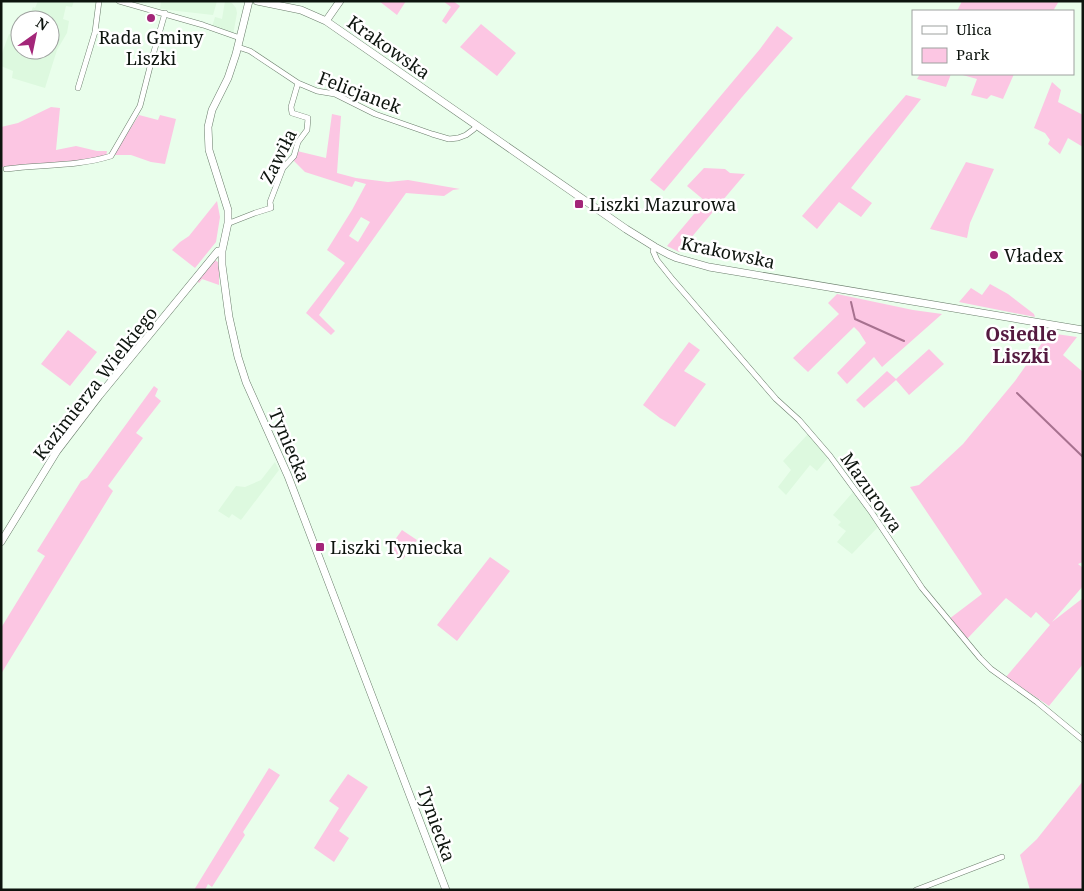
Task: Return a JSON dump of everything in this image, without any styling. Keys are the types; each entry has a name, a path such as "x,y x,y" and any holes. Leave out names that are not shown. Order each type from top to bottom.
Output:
{"street":[{"path":"78,88 95,32 100,1"},
{"path":"119,1 165,13 240,38"},
{"name":"Tyniecka","path":"249,1 228,78 212,110 208,126 209,150 226,204 228,223 222,251 222,265 229,317 246,382 288,476 446,890"},
{"name":"Krakowska","path":"257,1 301,10 326,21 588,203 655,247 677,258 710,267 1083,330"},
{"path":"326,21 340,1"},
{"path":"6,169 93,162 111,156 140,106 165,13"},
{"name":"Felicjanek","path":"238,47 250,51 298,83 318,91 335,94 375,114 449,139 466,135 476,125"},
{"name":"Zawiła","path":"228,223 271,208 270,202 283,168 294,156 298,142 307,130 308,118 292,113 291,107 298,83"},
{"name":"Mazurowa","path":"655,247 653,251 657,260 673,280 776,399 799,420 830,456 872,513 922,588 980,658 991,669 1037,702 1083,740"},
{"name":"Kazimierza Wielkiego","path":"1,542 57,451 213,257 218,251 222,251"},
{"path":"916,890 1002,858"}],"shaded area":[{"path":"38,1 74,1 72,7 66,6 63,19 69,21 67,33 60,45 60,10 32,10 33,7 35,8"},
{"path":"161,1 217,1 213,15 160,9"},
{"path":"225,1 232,3 236,8 237,13 233,35 212,27 215,17 222,19"},
{"path":"9,34 10,60 54,60 45,88 12,78 13,71 1,66 1,56"},
{"path":"808,434 828,458 817,471 810,465 786,495 778,487 791,470 783,461"},
{"path":"275,462 279,470 241,520 232,514 229,518 218,511 236,486 245,487 261,480"},
{"path":"853,492 868,510 878,527 852,554 837,542 846,531 838,525 841,522 833,515"}],"green space":[{"path":"379,1 406,1 397,15"},
{"path":"443,1 453,1 460,6 446,24 442,21 451,7"},
{"path":"962,1 1059,1 1054,10 958,10"},
{"path":"481,24 516,53 497,76 460,47"},
{"path":"777,26 793,38 664,191 650,180 760,49"},
{"path":"919,75 951,75 946,87 917,79"},
{"path":"963,75 1014,75 1003,99 991,95 987,99 971,95 977,79"},
{"path":"1052,82 1061,90 1058,102 1083,115 1083,147 1068,138 1060,154 1048,144 1050,140 1045,133 1034,128"},
{"path":"906,95 921,99 851,188 872,203 861,217 839,202 817,229 802,216"},
{"path":"51,107 60,108 56,150 76,146 97,151 107,151 106,157 1,167 1,127 18,123"},
{"path":"332,114 341,116 337,173 356,178 388,182 408,180 460,189 453,190 444,196 406,193 319,315 335,331 331,335 306,313 345,263 327,250 366,184 355,181 352,187 305,172 294,161 297,151 326,158","holes":["361,217 370,222 358,242 349,236"]},
{"path":"139,115 158,120 160,115 176,119 165,164 151,162 131,155 114,155"},
{"path":"966,162 994,169 970,223 967,238 930,229"},
{"path":"704,168 725,169 730,173 745,174 679,252 667,246 705,201 687,186"},
{"path":"217,201 220,217 216,242 195,268 172,250 189,236"},
{"path":"215,260 219,263 219,285 202,279 199,283 197,281"},
{"path":"990,284 1008,294 1034,314 1035,317 959,302 971,288 982,295"},
{"path":"837,294 942,314 882,367 874,357 847,384 837,373 866,343 854,327 808,372 793,358 839,314 828,303"},
{"path":"68,330 97,352 70,386 41,364"},
{"path":"1049,333 1077,337 1063,355 1083,372 1083,562 1078,564 1083,568 1083,586 1052,622 1083,598 1083,664 1049,706 1006,677 1050,625 1036,612 1031,618 1006,598 967,639 949,619 982,594 910,487 919,485 963,444 1015,381"},
{"path":"689,342 700,350 684,371 706,384 675,427 643,405"},
{"path":"929,349 944,364 909,395 896,380 864,408 856,400 887,371 896,379"},
{"path":"154,386 158,389 155,396 161,401 136,433 143,438 108,486 113,491 1,674 1,628 45,556 37,551 81,481 87,478"},
{"path":"402,530 417,540 403,559 389,548"},
{"path":"490,557 510,571 457,641 437,625"},
{"path":"269,768 280,775 243,832 245,835 212,887 208,884 205,890 194,890"},
{"path":"348,774 368,787 339,831 349,838 334,862 314,848 339,808 329,801"},
{"path":"1083,781 1083,890 1030,890 1020,855 1037,839"}],"waterway":[{"path":"851,302 855,319 904,341"},
{"path":"1017,393 1083,457"}],"place":[{"name":"Rada Gminy Liszki","path":"151,18"},
{"name":"Liszki Mazurowa","path":"579,204"},
{"name":"Vładex","path":"994,255"},
{"name":"Liszki Tyniecka","path":"320,547"}],"district":[{"name":"Osiedle Liszki","path":"1021,345"}]}
